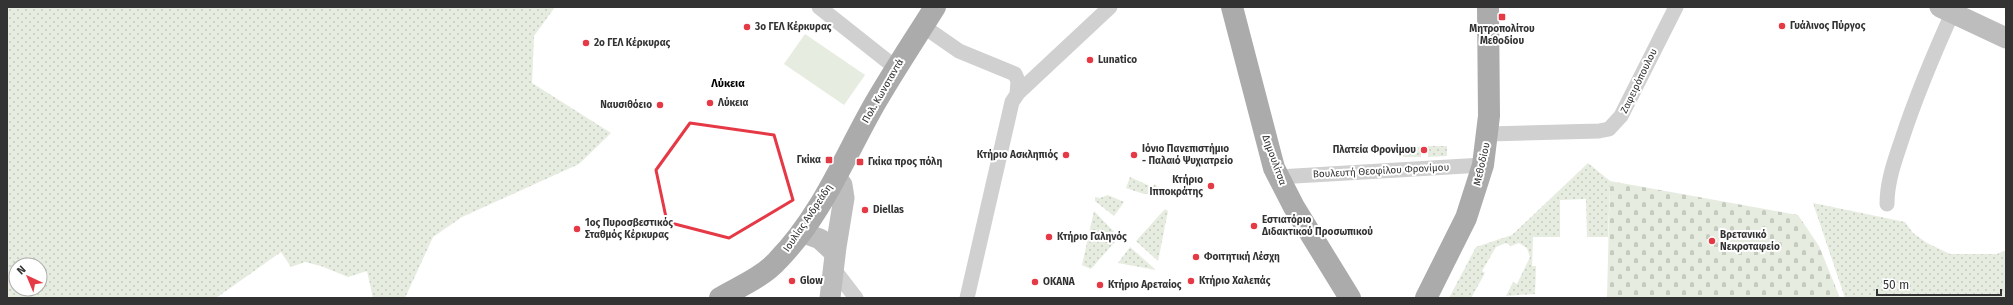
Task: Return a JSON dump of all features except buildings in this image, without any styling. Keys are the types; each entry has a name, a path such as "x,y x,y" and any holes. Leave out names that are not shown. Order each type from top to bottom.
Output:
{"main road":[{"name":"Πολ. Κωνσταντά","path":"836,177 874,105 935,7"},
{"name":"Δημουλίτσα","path":"1232,7 1268,147 1278,177 1294,207 1350,298"},
{"path":"1949,9 2006,38"},
{"name":"Μεθοδίου","path":"1426,298 1466,218 1483,165 1488,134 1488,13"},
{"path":"830,298 844,198 842,185 836,177"},
{"name":"Ιουλίας Ανδρεάδη","path":"720,298 778,262 801,232 836,177"},
{"path":"801,232 820,239 834,261"}],"street":[{"path":"967,298 1008,112 1012,102 1017,94 1110,7"},
{"name":"Ζαφειρόπουλου","path":"1488,134 1599,131 1612,127 1621,116 1676,7"},
{"path":"820,8 896,68"},
{"path":"1887,204 1887,190 1892,172 1916,97 1949,9"},
{"path":"923,26 959,51 1015,74 1018,81 1017,94"},
{"name":"Βουλευτή Θεοφίλου Φρονίμου","path":"1278,177 1483,165"},
{"path":"834,261 856,298"}],"highlighted area":[{"path":"690,123 774,135 793,200 729,238 667,222 656,170"}],"green space":[{"path":"7,7 555,7 534,36 532,83 611,133 579,164 462,217 433,237 405,298 373,298 367,271 348,277 321,266 305,262 291,267 281,252 216,298 7,298"},
{"path":"805,34 865,75 844,105 784,64"},
{"path":"1402,146 1421,147 1421,157 1403,157"},
{"path":"1428,146 1447,146 1447,156 1428,157"},
{"path":"1588,163 1610,181 1608,237 1587,237 1586,199 1560,200 1560,237 1533,237 1532,266 1536,266 1535,294 1506,296 1513,282 1517,284 1530,257 1527,248 1519,243 1511,246 1506,243 1496,247 1482,271 1485,273 1471,298 1449,298 1476,247 1512,235"},
{"path":"1130,177 1152,187 1155,184 1164,194 1163,197 1151,193 1144,194 1126,188"},
{"name":"Βρετανικό Νεκροταφείο","path":"1610,181 1798,215 1819,246 1840,298 1607,298"},
{"path":"1108,195 1124,202 1114,216 1095,201 1095,197 1100,198"},
{"path":"1813,203 1905,222 1913,233 1927,243 1950,254 1997,254 2006,250 2006,298 1845,298"},
{"path":"1165,209 1168,211 1158,261 1136,241"},
{"path":"1094,211 1119,237 1091,269 1082,265"},
{"path":"1130,247 1156,270 1118,263"}],"place":[{"name":"Μητροπολίτου Μεθοδίου","path":"1502,17"},
{"name":"Γυάλινος Πύργος","path":"1782,26"},
{"name":"3ο ΓΕΛ Κέρκυρας","path":"747,27"},
{"name":"2ο ΓΕΛ Κέρκυρας","path":"586,43"},
{"name":"Lunatico","path":"1090,60"},
{"name":"Λύκεια","path":"710,103"},
{"name":"Ναυσιθόειο","path":"660,105"},
{"name":"Πλατεία Φρονίμου","path":"1424,150"},
{"name":"Κτήριο Ασκληπιός","path":"1066,155"},
{"name":"Ιόνιο Πανεπιστήμιο - Παλαιό Ψυχιατρείο","path":"1134,155"},
{"name":"Γκίκα","path":"829,160"},
{"name":"Γκίκα προς πόλη","path":"860,162"},
{"name":"Κτήριο Ιπποκράτης","path":"1211,186"},
{"name":"Diellas","path":"865,210"},
{"name":"Εστιατόριο Διδακτικού Προσωπικού","path":"1254,226"},
{"name":"1ος Πυροσβεστικός Σταθμός Κέρκυρας","path":"577,229"},
{"name":"Κτήριο Γαληνός","path":"1049,237"},
{"name":"Βρετανικό Νεκροταφείο","path":"1712,241"},
{"name":"Φοιτητική Λέσχη","path":"1196,257"},
{"name":"Glow","path":"792,281"},
{"name":"Κτήριο Χαλεπάς","path":"1191,281"},
{"name":"ΟΚΑΝΑ","path":"1035,282"},
{"name":"Κτήριο Αρεταίος","path":"1100,285"}],"district":[{"name":"Λύκεια","path":"728,83"}]}
